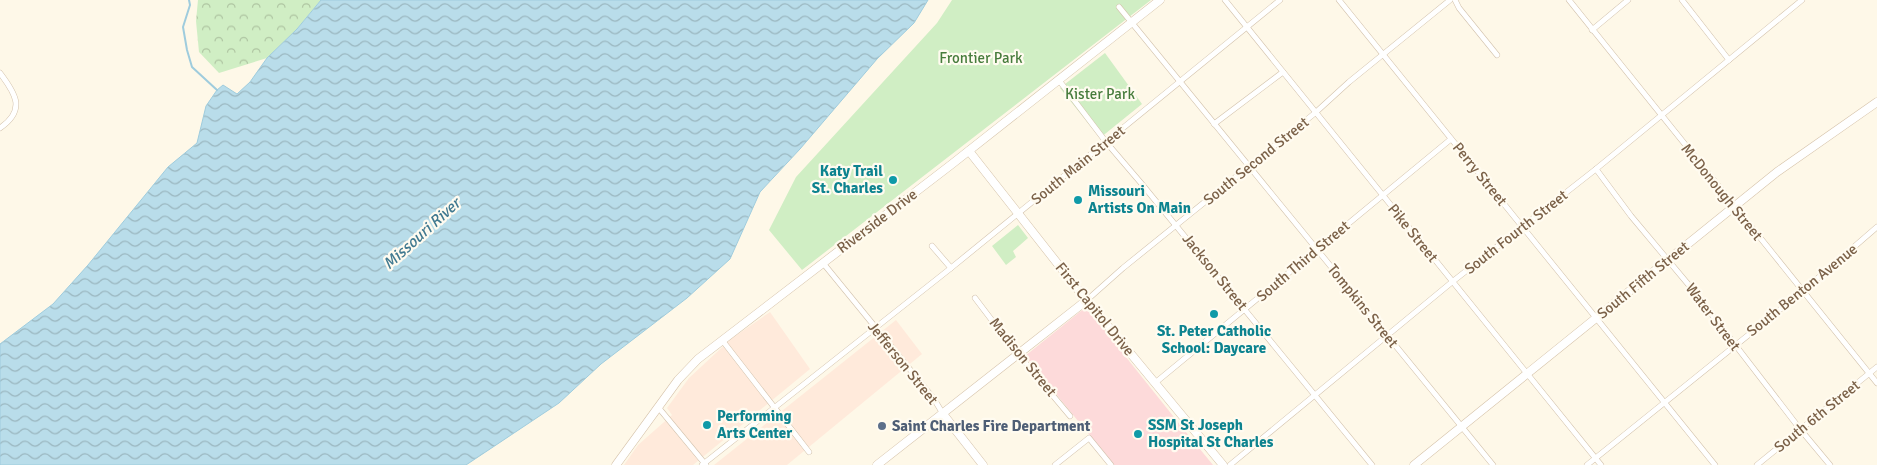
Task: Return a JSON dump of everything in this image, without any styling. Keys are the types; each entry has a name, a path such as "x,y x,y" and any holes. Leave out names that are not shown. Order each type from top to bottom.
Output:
{"main road":[{"name":"Riverside Drive","path":"616,465 687,369 722,340 969,151 1160,0"},
{"name":"South Fifth Street","path":"1414,465 1777,172 1877,102"},
{"name":"First Capitol Drive","path":"969,151 1087,300 1223,465"},
{"name":"South Second Street","path":"877,465 1087,300"},
{"name":"Jefferson Street","path":"943,414 983,465"}],"street":[{"name":"Pike Street","path":"1224,0 1601,465"},
{"name":"South Main Street","path":"704,464 874,327 951,268 1280,0"},
{"name":"Perry Street","path":"1339,0 1716,465"},
{"name":"South Second Street","path":"1087,300 1450,0"},
{"path":"1455,0 1459,8 1496,55"},
{"name":"McDonough Street","path":"1569,0 1877,383"},
{"path":"1592,30 1628,0"},
{"path":"1682,0 1729,60"},
{"name":"South Fourth Street","path":"1230,465 1452,282 1596,169 1802,0"},
{"name":"Tompkins Street","path":"1119,8 1493,465"},
{"path":"1214,124 1283,72"},
{"path":"0,74 11,87 16,97 16,112 13,118 0,128"},
{"name":"Jackson Street","path":"1058,79 1106,142 1142,183 1372,465"},
{"name":"South Third Street","path":"1155,383 1451,139"},
{"name":"Water Street","path":"1596,169 1631,216 1693,290 1734,345 1830,465"},
{"name":"South Benton Avenue","path":"1587,465 1877,228"},
{"path":"932,246 951,268"},
{"name":"Jefferson Street","path":"823,262 934,399 943,414"},
{"name":"Madison Street","path":"975,298 1018,354 1070,416"},
{"path":"722,340 809,452"},
{"name":"South 6th Street","path":"1757,465 1877,366"},
{"path":"658,408 704,464"},
{"path":"1055,465 1089,438 1111,465"}],"shaded area":[{"path":"1086,307 1213,465 1114,465 1025,356"},
{"path":"770,312 810,369 693,465 624,465 638,445 672,415 667,408 689,378 731,339"},
{"path":"896,320 922,354 787,465 714,465"}],"green space":[{"path":"198,0 321,0 297,29 267,58 219,73 199,52 196,21"},
{"name":"Frontier Park","path":"952,0 1151,0 802,270 769,230 796,177 937,23"},
{"name":"Kister Park","path":"1105,53 1142,104 1100,138 1060,88"},
{"path":"1018,225 1028,238 1013,251 1016,257 1006,265 992,246"}],"water":[{"name":"Missouri River","path":"321,0 928,0 914,23 877,59 800,149 760,192 730,259 687,298 601,364 559,403 466,465 0,465 0,344 53,304 88,265 168,167 197,143 206,106 217,90 223,85 237,94 250,82 267,58 297,29"}],"waterway":[{"path":"189,0 190,5 183,27 192,67 217,90"}],"place":[{"name":"Katy Trail St. Charles","path":"893,180"},
{"name":"Missouri Artists On Main","path":"1078,200"},
{"name":"St. Peter Catholic School: Daycare","path":"1214,314"},
{"name":"Performing Arts Center","path":"707,425"},
{"name":"Saint Charles Fire Department","path":"882,426"},
{"name":"SSM St Joseph Hospital St Charles","path":"1138,434"}]}
